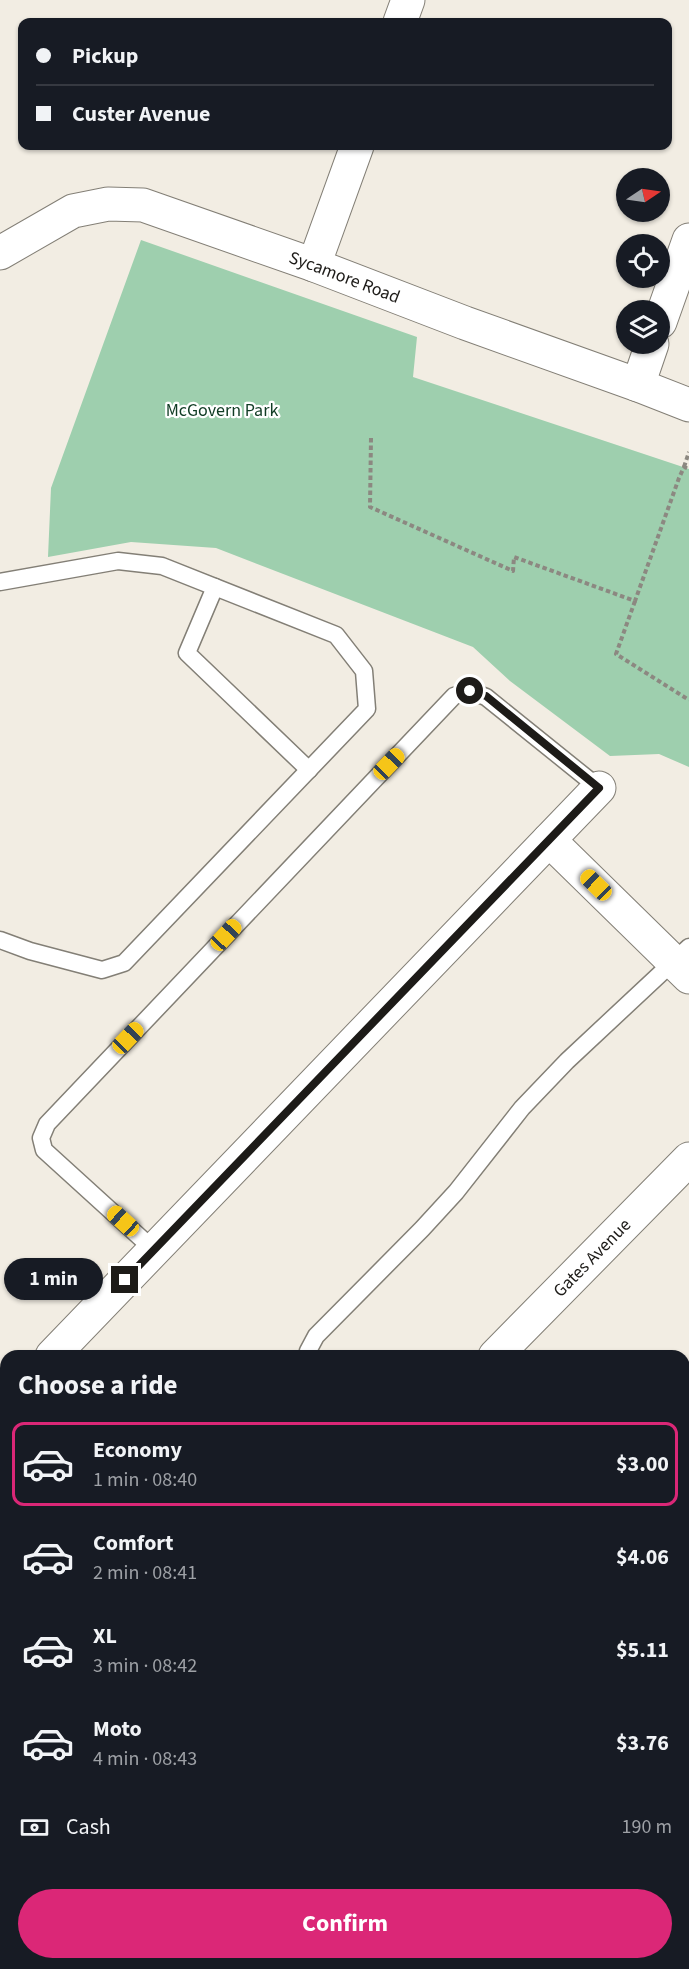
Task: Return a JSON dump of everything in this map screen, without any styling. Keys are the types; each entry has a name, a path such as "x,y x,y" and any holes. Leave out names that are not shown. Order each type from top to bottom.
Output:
{"street":[{"path":"401,18 408,0"},
{"path":"314,265 356,150"},
{"name":"Sycamore Road","path":"0,253 73,211 108,204 143,205 314,265 689,405"},
{"path":"668,300 689,240"},
{"path":"638,385 649,354"},
{"path":"58,1350 599,788"},
{"path":"549,840 684,962"},
{"name":"Gates Avenue","path":"501,1350 689,1160"}],"lane":[{"path":"0,582 118,561 162,566 336,635 364,670 367,710 124,963 102,970 30,951 0,940"},
{"path":"215,587 187,652 309,770"},
{"path":"154,1250 44,1150 41,1138 46,1124 454,696 470,691 486,696 599,788"},
{"path":"309,1350 316,1336 456,1192 522,1108 567,1061 684,962"}],"path":[{"path":"371,438 370,507 513,571 514,557 635,601"},
{"path":"689,452 686,468 616,654 689,700"}],"green space":[{"name":"McGovern Park","path":"141,240 417,337 413,377 689,469 689,767 659,754 610,756 510,681 473,647 216,548 131,542 48,557 51,488"}],"route":[{"path":"125,1280 599,788 486,696 470,691"}]}
